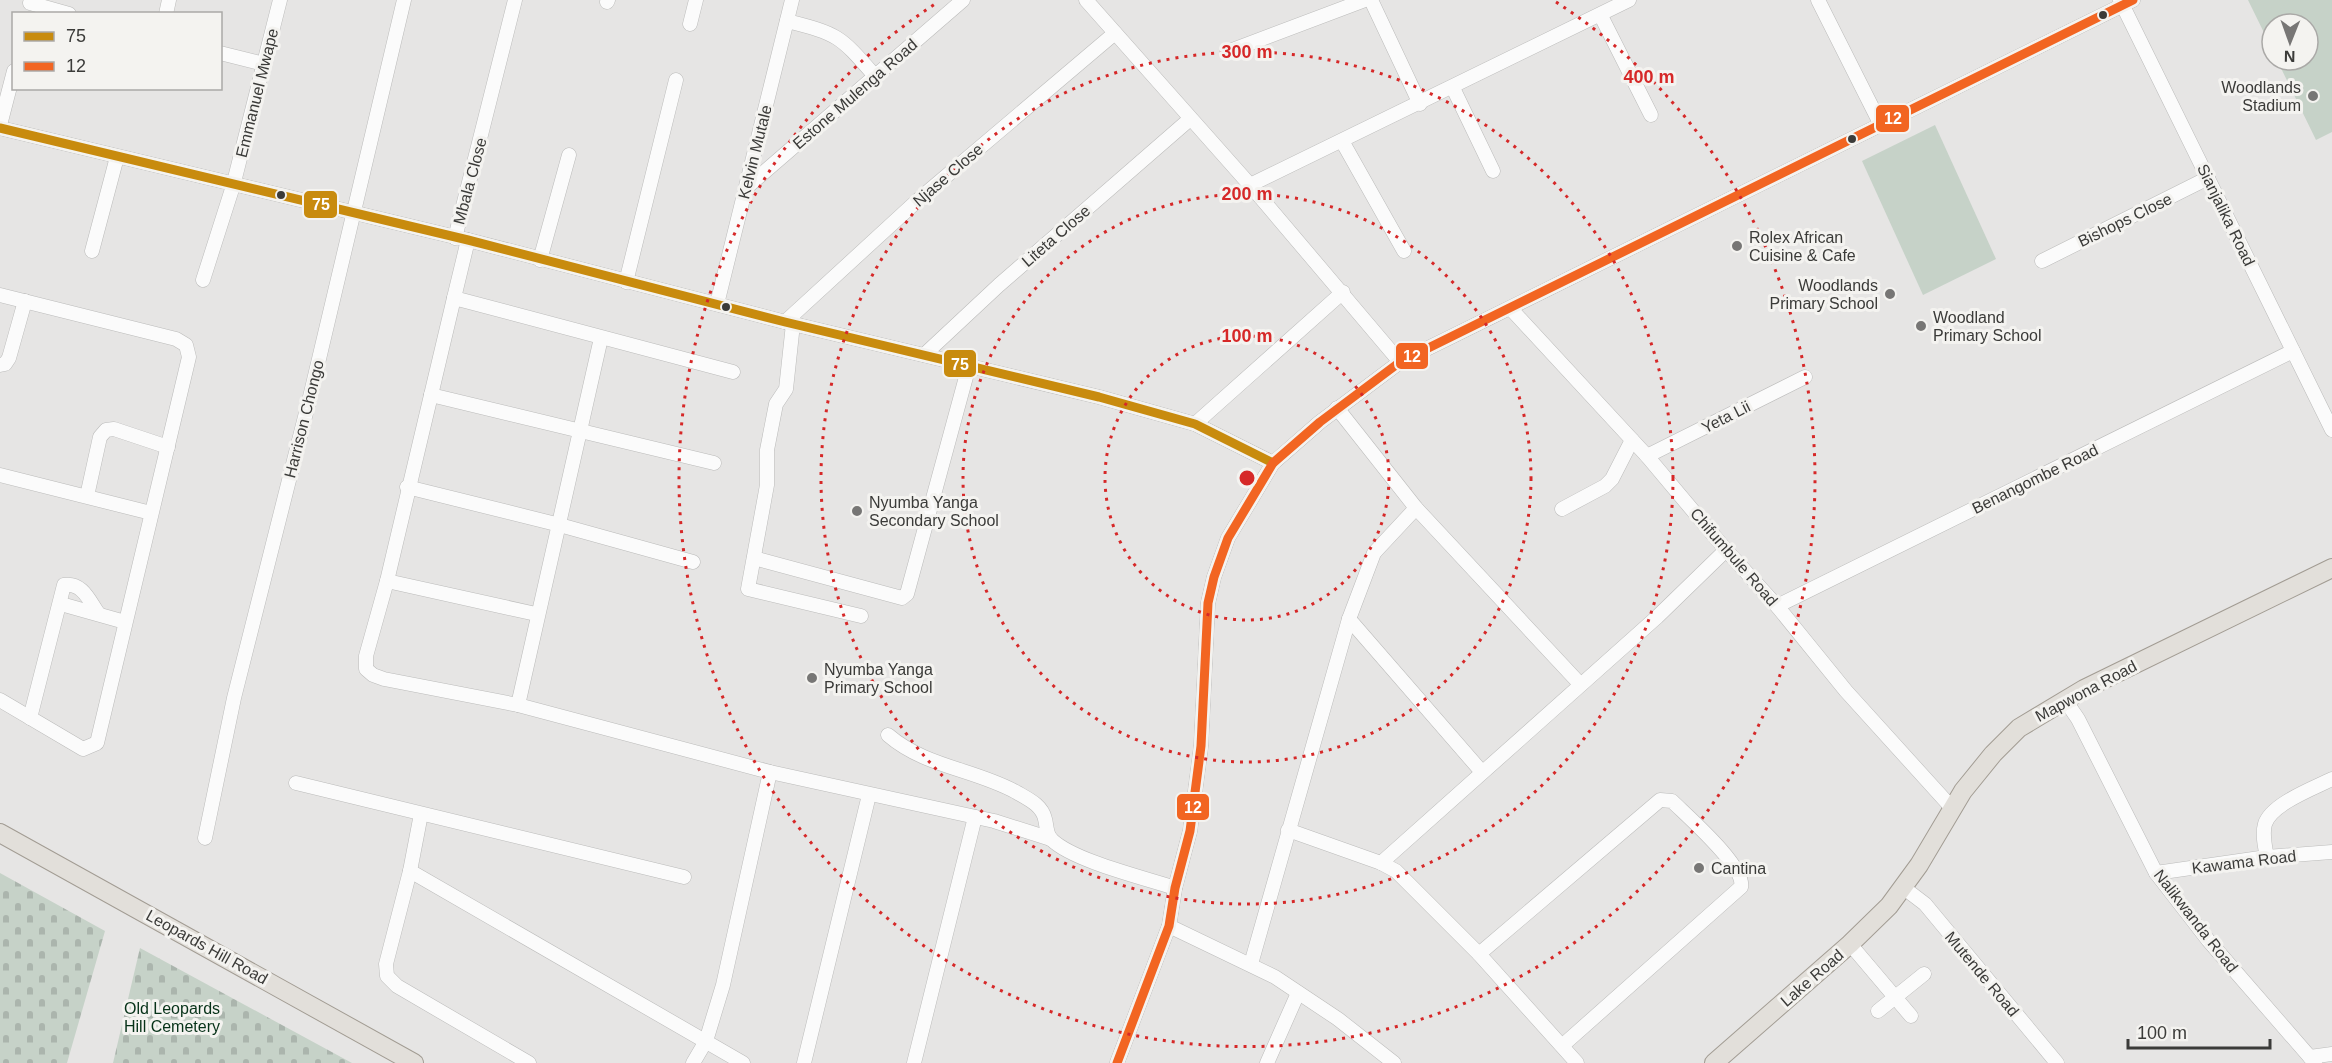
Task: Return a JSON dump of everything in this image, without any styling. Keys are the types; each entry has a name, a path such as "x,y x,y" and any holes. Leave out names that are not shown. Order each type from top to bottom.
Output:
{"main road":[{"name":"Mapwona Road","path":"1904,888 1952,808 2005,740 2019,728 2065,700 2332,568"},
{"name":"Leopards Hill Road","path":"0,833 414,1063"},
{"name":"Lake Road","path":"1714,1063 1850,944 1904,888"}],"street":[{"name":"Emmanuel Mwape","path":"202,280 233,186 280,0"},
{"name":"Harrison Chongo","path":"205,838 234,698 354,214 404,0"},
{"name":"Mbala Close","path":"515,0 485,124 462,239 454,298 407,487 387,581 366,656 366,669 373,675 518,705"},
{"path":"690,24 696,0"},
{"name":"Kelvin Mutale","path":"717,304 792,0"},
{"name":"Estone Mulenga Road","path":"747,187 963,0"},
{"path":"1086,0 1343,292 1400,362"},
{"path":"1227,52 1365,0"},
{"path":"1371,0 1420,104"},
{"path":"1250,185 1601,16 1629,0"},
{"path":"1818,0 1881,125"},
{"path":"1117,1063 1169,926 1175,888 1190,831 1201,746 1205,634 1214,576 1239,517 1273,464 1337,408 1400,362 1511,309 2125,2"},
{"name":"Sianjalika Road","path":"2125,2 2208,178 2332,430"},
{"path":"30,6 59,12"},
{"path":"1601,16 1651,115"},
{"path":"787,21 824,30 839,37 875,76"},
{"name":"Njase Close","path":"789,323 918,200 1115,33"},
{"path":"222,54 264,64"},
{"path":"12,79 0,127 233,186 462,239 789,323 1098,397 1195,424 1273,464"},
{"path":"626,282 675,80"},
{"path":"1453,88 1493,171"},
{"name":"Liteta Close","path":"924,355 999,285 1190,119"},
{"path":"1342,141 1404,251"},
{"path":"540,260 569,155"},
{"path":"92,251 117,157"},
{"name":"Bishops Close","path":"2042,261 2208,178"},
{"path":"1195,424 1343,292"},
{"path":"0,295 176,339 186,345 189,357 97,743 83,749 0,700"},
{"path":"454,298 733,372"},
{"path":"0,365 5,364 9,358 25,302"},
{"name":"Chifumbule Road","path":"1511,309 1647,456 1726,550 1777,606 1846,691 1952,808"},
{"path":"789,323 786,389 776,404 767,450 767,485 748,590 861,616"},
{"path":"601,338 556,524 518,705 770,772 975,817 1051,839 1091,860 1175,888"},
{"name":"Benangombe Road","path":"1777,606 2293,351"},
{"path":"754,558 902,598 907,594 969,366"},
{"name":"Yeta Lii","path":"1647,456 1805,377"},
{"path":"430,395 714,463"},
{"path":"1337,408 1416,508 1580,684"},
{"path":"87,496 100,437 105,430 114,429 168,447"},
{"path":"1562,508 1605,486 1612,479 1632,440"},
{"path":"0,475 151,513"},
{"path":"407,487 556,524 693,562"},
{"path":"1251,964 1349,619 1374,553 1416,508"},
{"path":"1381,863 1481,771 1657,617 1726,550"},
{"path":"387,581 536,614"},
{"path":"30,718 64,585 67,584 83,591 98,613"},
{"path":"61,604 125,622"},
{"path":"1349,619 1481,771"},
{"name":"Nalikwanda Road","path":"2065,700 2078,719 2156,873 2208,940 2313,1060"},
{"path":"888,735 920,756 1001,785 1029,800 1043,813 1051,839"},
{"path":"693,1063 706,1041 723,985 770,772"},
{"path":"2266,857 2264,826 2270,814 2289,801 2332,779"},
{"path":"296,783 684,877"},
{"path":"804,1063 869,795"},
{"path":"1479,954 1660,800 1672,801 1709,838 1739,872 1741,887 1563,1045"},
{"path":"421,814 410,872 386,964 387,976 397,986 529,1063"},
{"path":"914,1063 975,817"},
{"path":"1288,830 1381,863 1396,871 1479,954 1577,1063"},
{"name":"Kawama Road","path":"2156,873 2266,857 2332,852"},
{"path":"410,872 743,1063"},
{"name":"Mutende Road","path":"1904,888 1925,904 2057,1063"},
{"path":"1169,926 1251,964 1338,1019 1394,1063"},
{"path":"1850,944 1911,1016"},
{"path":"1878,1011 1923,974"},
{"path":"1267,1063 1298,993"},
{"path":"2313,1060 2332,1054"}],"green space":[{"name":"Woodlands Stadium","path":"2248,0 2332,0 2332,132 2316,140 2283,72 2320,72 2320,12 2260,12 2260,24"},
{"path":"1935,125 1996,259 1923,295 1862,161"},
{"path":"0,873 105,931 67,1063 0,1063"},
{"name":"Old Leopards Hill Cemetery","path":"140,948 352,1063 113,1063"}],"transit line":[{"name":"12","path":"1117,1063 1169,926 1175,888 1190,831 1201,746 1208,603 1214,577 1228,538 1273,463 1320,422 1400,362 2133,0"},
{"name":"75","path":"0,128 468,240 785,322 1099,397 1195,424 1273,463"}],"place":[{"name":"Woodlands Stadium","path":"2313,96"},
{"name":"Rolex African Cuisine & Cafe","path":"1737,246"},
{"name":"Woodlands Primary School","path":"1890,294"},
{"name":"Woodland Primary School","path":"1921,326"},
{"name":"Nyumba Yanga Secondary School","path":"857,511"},
{"name":"Nyumba Yanga Primary School","path":"812,678"},
{"name":"Cantina","path":"1699,868"}]}
